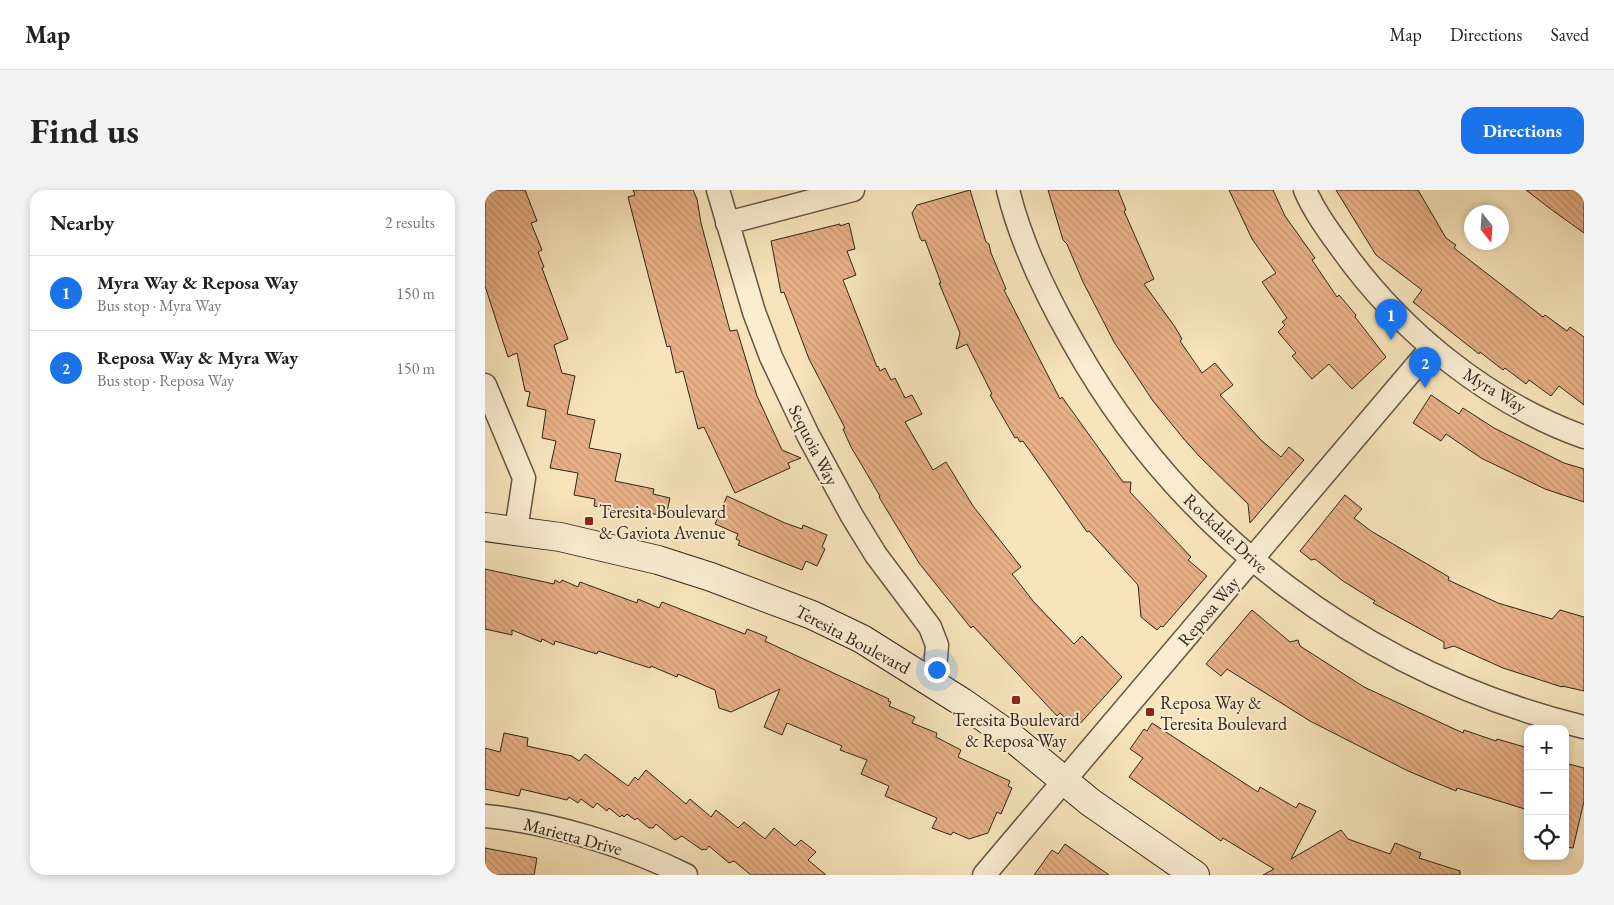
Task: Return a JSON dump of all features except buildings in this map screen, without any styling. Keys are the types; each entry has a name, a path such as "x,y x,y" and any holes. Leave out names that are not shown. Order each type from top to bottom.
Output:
{"street":[{"name":"Sequoia Way","path":"718,190 754,312 771,357 808,435 867,539 930,627 937,645 934,684"},
{"path":"727,223 853,190"},
{"name":"Rockdale Drive","path":"1008,190 1024,240 1053,304 1083,361 1103,392 1161,469 1251,559 1296,595 1337,622 1421,670 1510,707 1584,727"},
{"name":"Myra Way","path":"1305,190 1329,231 1373,289 1403,322 1465,373 1538,416 1584,437"},
{"name":"Reposa Way","path":"984,875 1432,347"},
{"path":"485,385 524,478 516,530"},
{"name":"Teresita Boulevard","path":"485,527 568,538 658,560 812,615 862,640 934,684 1009,735 1114,820 1195,875"},
{"name":"Marietta Drive","path":"485,816 537,825 586,838 636,854 686,875"}],"place":[{"name":"Myra Way & Reposa Way","path":"1391,340"},
{"name":"Reposa Way & Myra Way","path":"1425,388"},
{"name":"Teresita Boulevard & Gaviota Avenue","path":"589,521"},
{"name":"Teresita Boulevard & Reposa Way","path":"1016,700"},
{"name":"Reposa Way & Teresita Boulevard","path":"1150,712"}]}
